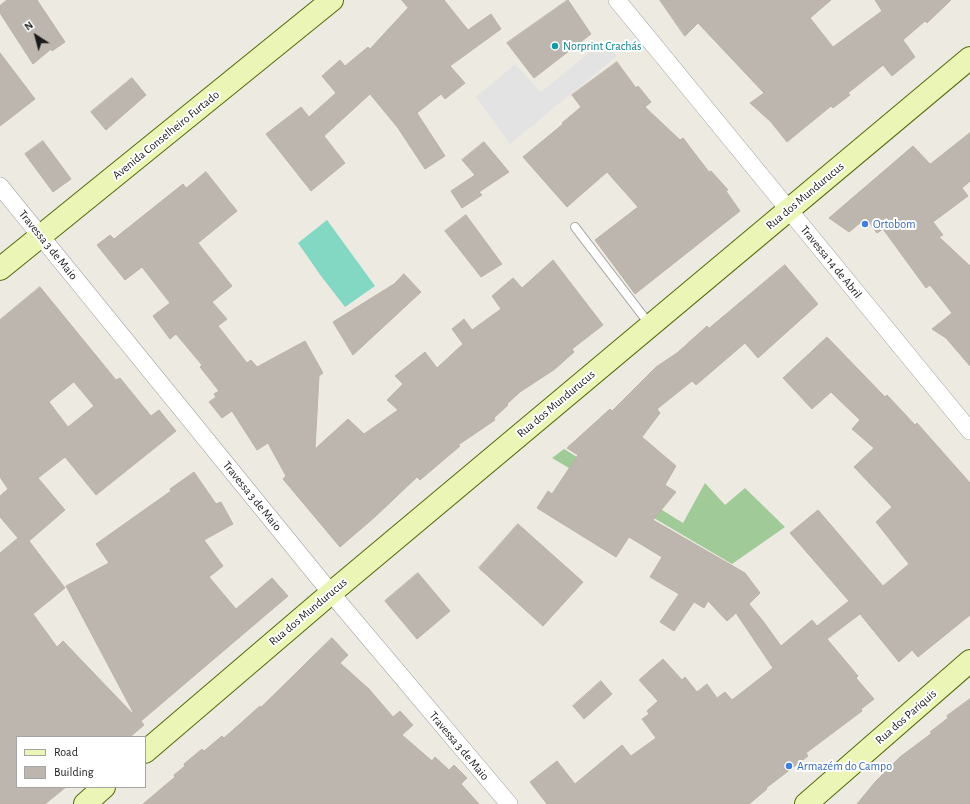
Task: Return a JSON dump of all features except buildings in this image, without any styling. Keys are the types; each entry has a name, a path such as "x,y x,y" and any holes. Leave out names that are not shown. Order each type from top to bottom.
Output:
{"street":[{"name":"Avenida Conselheiro Furtado","path":"0,269 332,0"},
{"name":"Travessa 14 de Abril","path":"617,0 970,431"},
{"name":"Rua dos Mundurucus","path":"146,751 330,593 970,58"},
{"name":"Travessa 3 de Maio","path":"0,186 330,593 508,804"},
{"name":"Rua dos Pariquis","path":"806,804 970,661"}],"lane":[{"path":"574,228 650,326"}],"green space":[{"path":"327,220 375,286 345,307 298,243"},
{"path":"564,449 683,523 705,483 725,505 745,488 785,527 732,564 552,458"}],"shaded area":[{"path":"603,41 617,56 510,144 476,97 515,64 541,92"}],"place":[{"name":"Norprint Crachás","path":"555,46"},
{"name":"Ortobom","path":"865,224"},
{"name":"Armazém do Campo","path":"789,766"}]}
